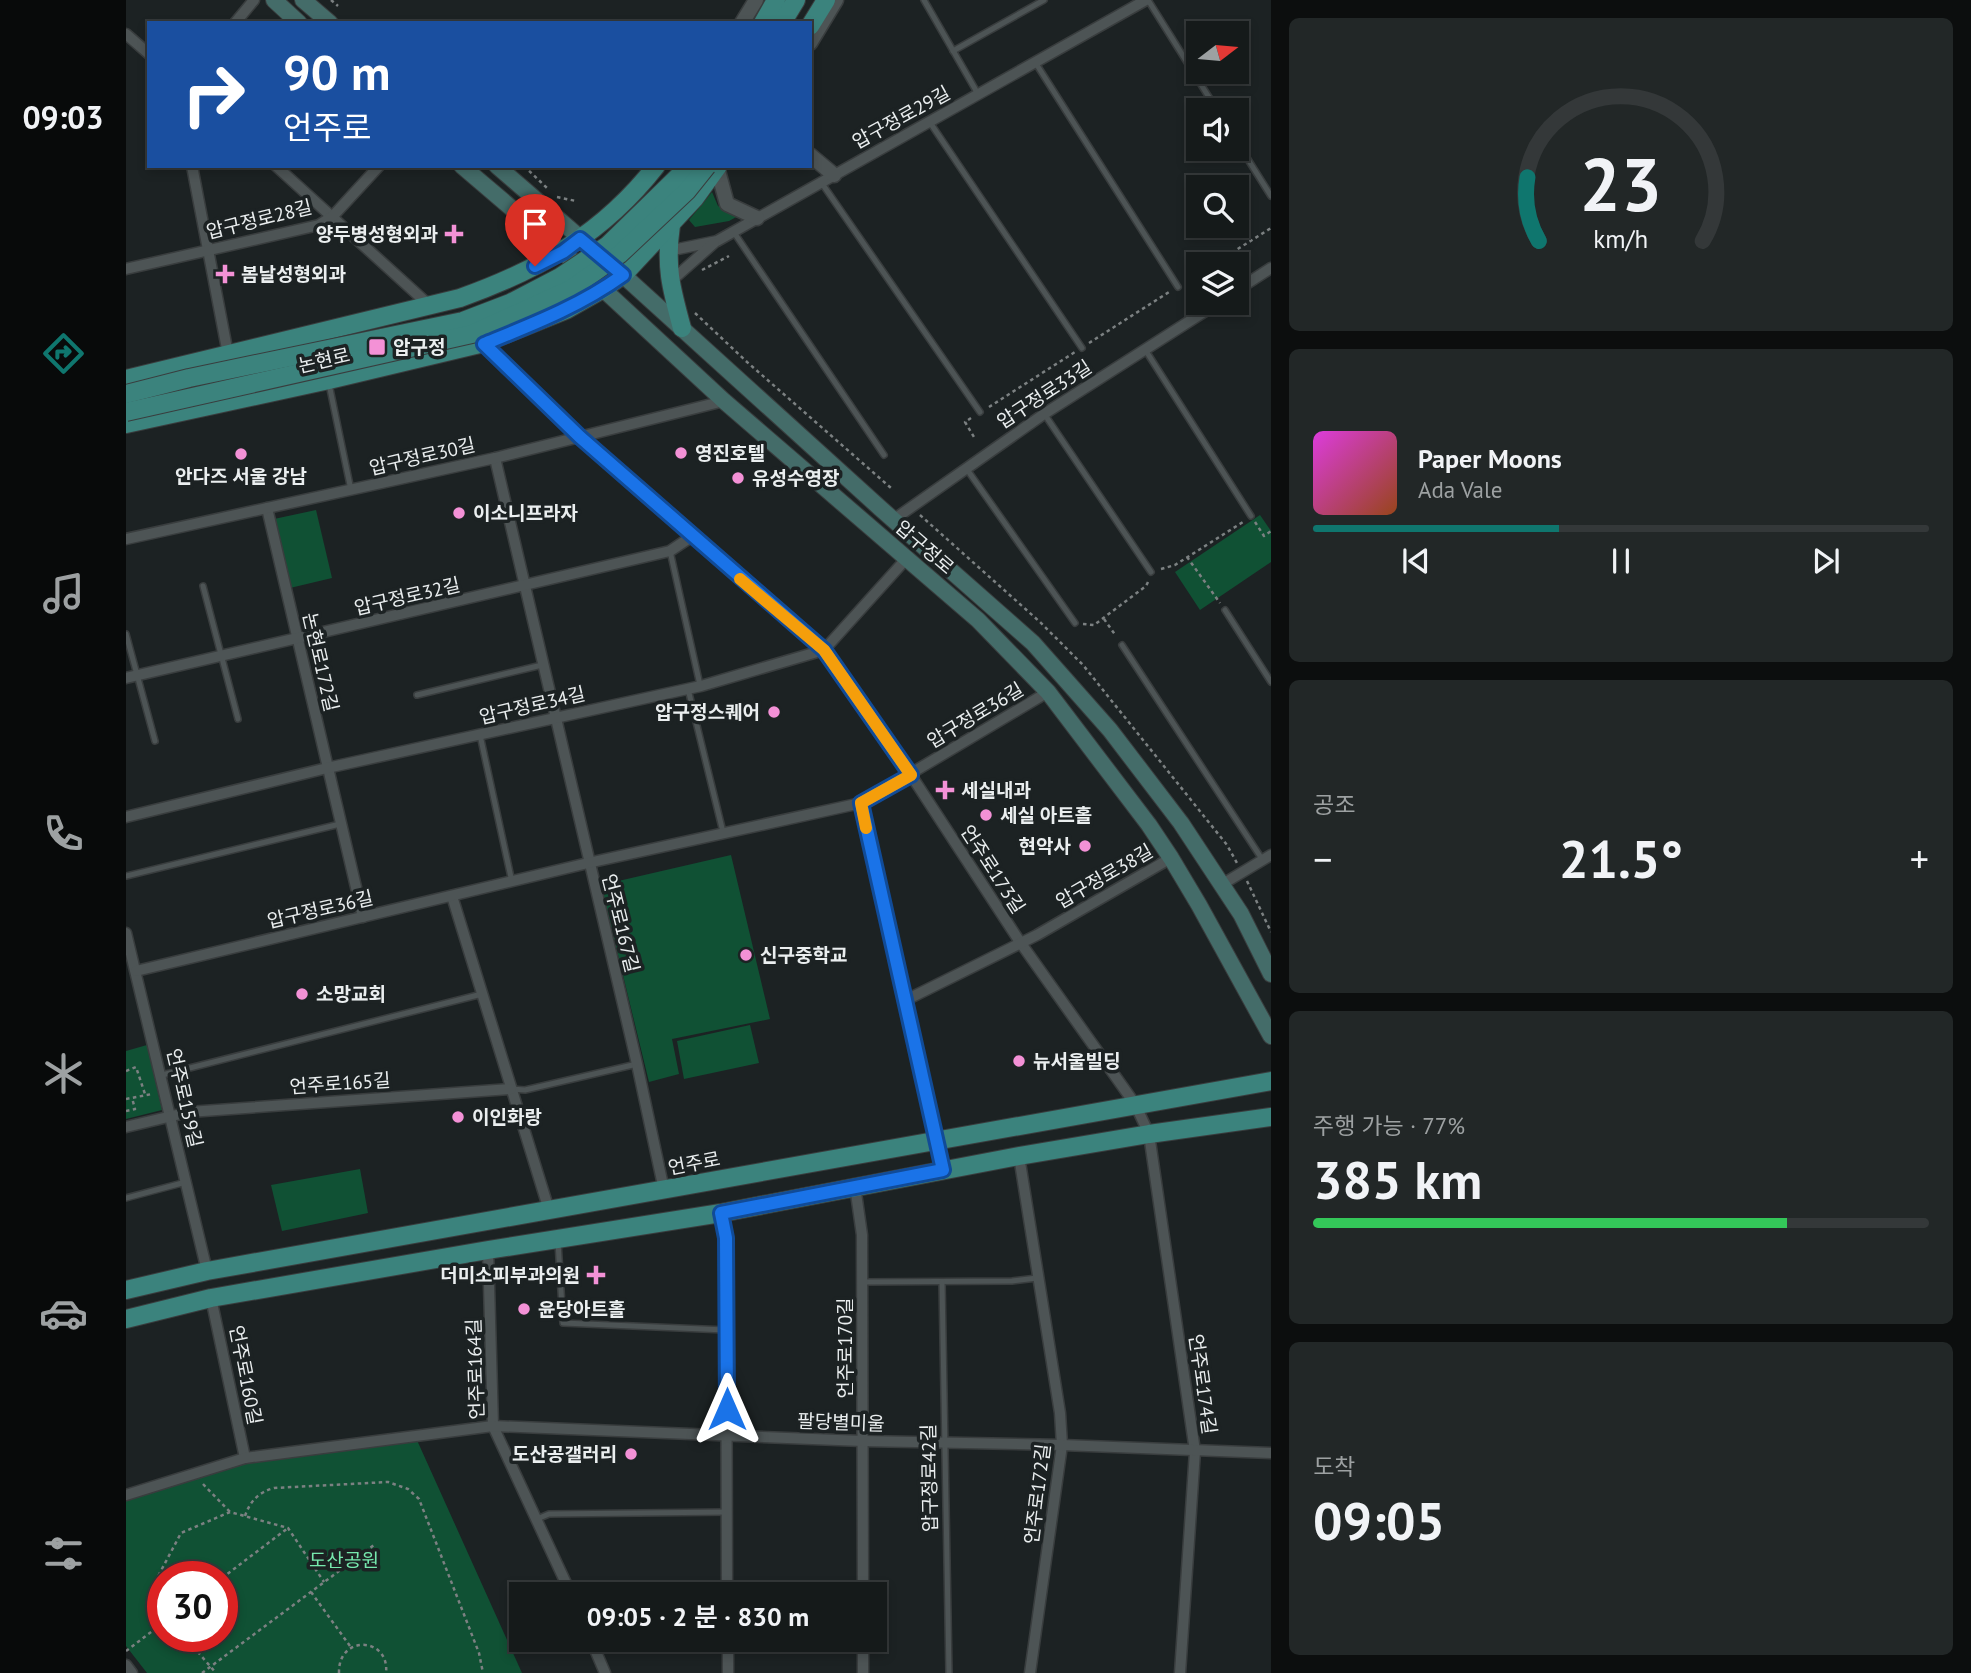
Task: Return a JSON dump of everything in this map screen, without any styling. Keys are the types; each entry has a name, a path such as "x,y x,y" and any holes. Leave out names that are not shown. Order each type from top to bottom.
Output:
{"main road":[{"path":"274,0 297,21"},
{"path":"303,0 328,21"},
{"path":"764,21 776,0"},
{"path":"783,21 796,0"},
{"path":"801,21 814,0"},
{"path":"812,23 825,0"},
{"name":"압구정로","path":"464,168 563,252 724,401 978,620 1048,692 1171,858 1271,1036"},
{"name":"압구정로","path":"499,168 623,275 1033,643 1118,740 1181,823 1241,914 1271,974"},
{"name":"논현로","path":"126,379 460,298 495,286 563,252 634,194 654,168"},
{"name":"논현로","path":"126,394 189,378 463,321 509,303 560,277 608,245 687,168"},
{"name":"논현로","path":"126,412 472,334 571,289 620,254 687,191 705,168"},
{"name":"논현로","path":"126,424 478,345 566,310 623,275 695,198 717,168"},
{"path":"671,225 668,251 670,282 682,328"},
{"path":"460,298 455,307 456,328 463,340 478,345"},
{"path":"424,306 440,320 444,338 439,351 434,355"},
{"name":"언주로","path":"126,1290 207,1271 1271,1081"},
{"path":"126,1319 211,1298 721,1213 1019,1156 1271,1117"}],"street":[{"path":"237,21 254,0"},
{"path":"743,21 756,0"},
{"path":"812,40 836,0"},
{"name":"압구정로29길","path":"668,251 717,242 1147,0"},
{"path":"126,34 147,52"},
{"path":"812,158 827,178"},
{"path":"192,168 228,355"},
{"path":"278,168 333,216 424,306"},
{"name":"압구정로28길","path":"126,270 319,225 333,216 377,168"},
{"path":"718,168 727,204 757,218"},
{"path":"670,282 717,242"},
{"path":"1249,282 1271,268"},
{"name":"압구정로33길","path":"893,520 1044,414 1200,315"},
{"name":"언주로173길","path":"478,345 691,537 824,650 911,775 1020,942 1135,1104"},
{"name":"압구정로30길","path":"126,539 495,458 724,401"},
{"name":"언주로167길","path":"495,458 664,1190"},
{"name":"논현로172길","path":"267,508 363,917"},
{"name":"압구정로32길","path":"132,678 670,551 691,537"},
{"path":"824,650 907,558"},
{"name":"압구정로34길","path":"126,817 327,768 701,686 824,650"},
{"name":"압구정로36길","path":"136,971 588,863 861,803 1048,692"},
{"path":"861,803 943,1170"},
{"name":"압구정로38길","path":"906,1000 1037,935 1171,858"},
{"path":"1221,885 1267,858"},
{"path":"452,896 549,1210"},
{"name":"언주로159길","path":"126,933 207,1271"},
{"name":"언주로165길","path":"126,1128 189,1112 511,1088"},
{"name":"언주로174길","path":"1135,1104 1149,1134 1195,1451 1180,1673"},
{"name":"언주로172길","path":"1019,1156 1060,1413 1062,1445 1030,1673"},
{"name":"언주로170길","path":"855,1186 862,1235 863,1282 863,1582"},
{"path":"721,1213 726,1238 727,1582"},
{"name":"언주로164길","path":"488,1250 493,1426 566,1582"},
{"name":"언주로160길","path":"211,1298 244,1458"},
{"name":"팔당별미울","path":"244,1458 493,1426 1271,1454"},
{"path":"126,1495 244,1458"},
{"path":"596,1652 605,1673"},
{"path":"728,1652 728,1673"},
{"path":"863,1652 863,1673"},
{"path":"126,1665 132,1673"}],"lane":[{"path":"923,0 978,94"},
{"path":"953,51 1044,0"},
{"path":"1147,0 1209,98"},
{"path":"1035,62 1178,287"},
{"path":"929,121 1082,348"},
{"path":"1249,161 1271,196"},
{"path":"827,178 980,412"},
{"path":"733,232 884,455"},
{"path":"1146,351 1251,516"},
{"path":"329,380 351,490"},
{"path":"1044,414 1151,572"},
{"path":"966,467 1075,623"},
{"path":"670,551 701,686"},
{"path":"203,586 238,719"},
{"path":"1225,610 1271,682"},
{"path":"126,634 132,678 155,741"},
{"path":"1122,645 1267,858"},
{"path":"416,695 542,665"},
{"path":"688,689 723,832"},
{"path":"480,734 512,882"},
{"path":"126,876 340,824"},
{"path":"162,1075 482,994"},
{"path":"511,1088 525,1090 637,1064"},
{"path":"126,1198 186,1182"},
{"path":"558,1239 563,1323 726,1330"},
{"path":"863,1282 1012,1281 1037,1278"},
{"name":"압구정로42길","path":"942,1282 949,1673"},
{"path":"537,1519 549,1514 729,1512"}],"path":[{"path":"331,0 338,6"},
{"path":"526,168 557,198 576,201"},
{"path":"1232,252 1271,228"},
{"path":"694,313 891,488"},
{"path":"965,422 974,437"},
{"path":"1075,623 1094,625 1146,586 1151,572 1175,565 1251,516 1264,536 1271,531"},
{"path":"1187,557 1225,610"},
{"path":"1103,618 1122,645"},
{"path":"126,1071 136,1067 145,1095"},
{"path":"126,1099 165,1091"},
{"path":"126,1111 135,1109 132,1098"},
{"path":"194,1474 230,1512 288,1528 324,1582"},
{"path":"245,1516 249,1503 264,1491 274,1488 388,1482 408,1489 419,1499 479,1653 483,1673"},
{"path":"166,1561 181,1533 230,1512"},
{"path":"238,1566 288,1528"},
{"path":"202,1673 374,1545"},
{"path":"312,1592 351,1647"},
{"path":"126,1651 147,1635"},
{"path":"339,1673 341,1658 351,1647 367,1645 375,1648 386,1660 386,1673"},
{"path":"198,1652 216,1673"}],"green space":[{"path":"712,192 718,206 740,215 729,221 695,227 689,220"},
{"path":"316,510 332,578 290,588 274,519"},
{"path":"1260,515 1271,531 1271,562 1200,610 1175,572"},
{"path":"731,855 770,1019 672,1039 679,1074 649,1082 601,885"},
{"path":"750,1025 759,1063 684,1079 677,1041"},
{"path":"147,1045 162,1110 126,1119 126,1051"},
{"path":"360,1169 368,1213 282,1231 271,1185"},
{"name":"도산공원","path":"416,1438 509,1644 509,1652 513,1652 522,1673 147,1673 126,1646 126,1495 257,1455"}],"slow traffic":[{"path":"740,579 824,650 911,775 861,803 866,828"}],"place":[{"name":"양두병성형외과","path":"454,234"},
{"name":"봄날성형외과","path":"225,274"},
{"name":"압구정","path":"377,347"},
{"name":"영진호텔","path":"681,453"},
{"name":"안다즈 서울 강남","path":"241,454"},
{"name":"유성수영장","path":"738,478"},
{"name":"이소니프라자","path":"459,513"},
{"name":"압구정스퀘어","path":"774,712"},
{"name":"세실내과","path":"945,790"},
{"name":"세실 아트홀","path":"986,815"},
{"name":"현악사","path":"1085,846"},
{"name":"신구중학교","path":"746,955"},
{"name":"소망교회","path":"302,994"},
{"name":"뉴서울빌딩","path":"1019,1061"},
{"name":"이인화랑","path":"458,1117"},
{"name":"더미소피부과의원","path":"596,1275"},
{"name":"윤당아트홀","path":"524,1309"},
{"name":"도산공갤러리","path":"631,1454"}],"route":[{"path":"535,266 563,252 580,239 623,275 566,310 484,344 580,437 691,537 824,650 911,775 861,803 943,1170 721,1213 726,1238 727,1409"}]}
